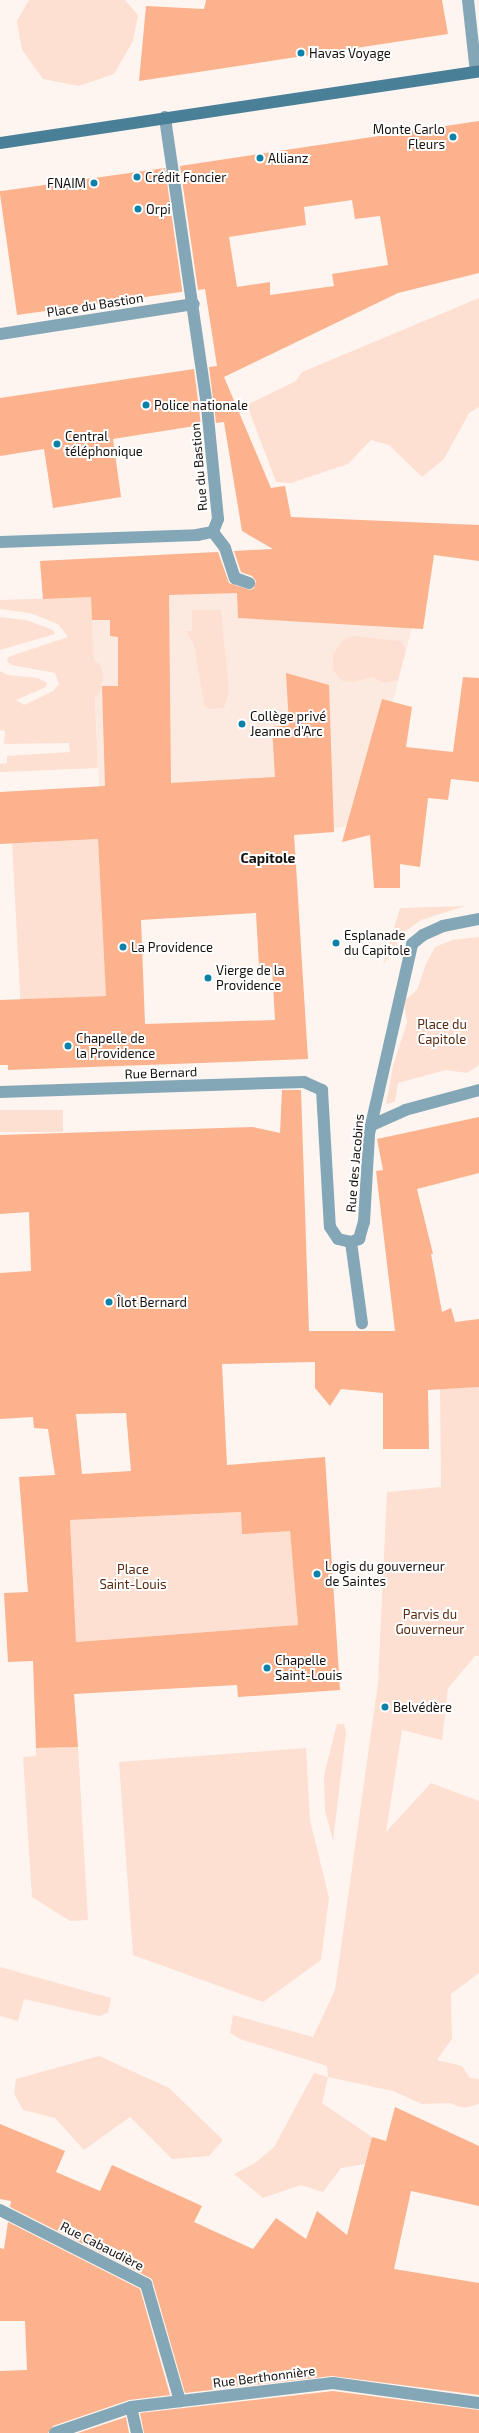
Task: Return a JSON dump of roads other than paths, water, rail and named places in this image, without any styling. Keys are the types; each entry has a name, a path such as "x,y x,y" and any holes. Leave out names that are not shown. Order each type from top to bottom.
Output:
{"main road":[{"path":"0,143 165,117 478,72"}],"street":[{"path":"468,0 478,72"},
{"name":"Rue du Bastion","path":"165,117 194,304 218,519 213,532"},
{"name":"Place du Bastion","path":"0,334 194,304"},
{"path":"0,542 197,535 213,532 225,548 234,578 249,583"},
{"name":"Rue des Jacobins","path":"322,1090 330,1226 338,1239 351,1242 359,1239 364,1222 372,1125 378,1084 412,944 423,935 443,926 479,919"},
{"name":"Rue Bernard","path":"0,1092 304,1082 322,1090"},
{"path":"372,1125 404,1110 479,1090"},
{"path":"351,1242 362,1323"},
{"name":"Rue Cabaudière","path":"0,2210 146,2284 180,2402"},
{"name":"Rue Berthonnière","path":"55,2433 131,2407 332,2383 479,2403"},
{"path":"131,2407 137,2433"}],"place":[{"name":"Havas Voyage","path":"301,53"},
{"name":"Monte Carlo Fleurs","path":"453,137"},
{"name":"Allianz","path":"260,158"},
{"name":"Crédit Foncier","path":"137,177"},
{"name":"FNAIM","path":"94,183"},
{"name":"Orpi","path":"138,209"},
{"name":"Police nationale","path":"146,405"},
{"name":"Central téléphonique","path":"57,444"},
{"name":"Collège privé Jeanne d'Arc","path":"242,724"},
{"name":"Esplanade du Capitole","path":"336,943"},
{"name":"La Providence","path":"123,947"},
{"name":"Vierge de la Providence","path":"208,978"},
{"name":"Chapelle de la Providence","path":"68,1046"},
{"name":"Îlot Bernard","path":"109,1302"},
{"name":"Logis du gouverneur de Saintes","path":"317,1574"},
{"name":"Chapelle Saint-Louis","path":"267,1668"},
{"name":"Belvédère","path":"385,1707"}],"district":[{"name":"Capitole","path":"268,858"}],"park label":[{"name":"Place du Capitole","path":"442,1032"},
{"name":"Place Saint-Louis","path":"133,1578"},
{"name":"Parvis du Gouverneur","path":"430,1622"}]}
